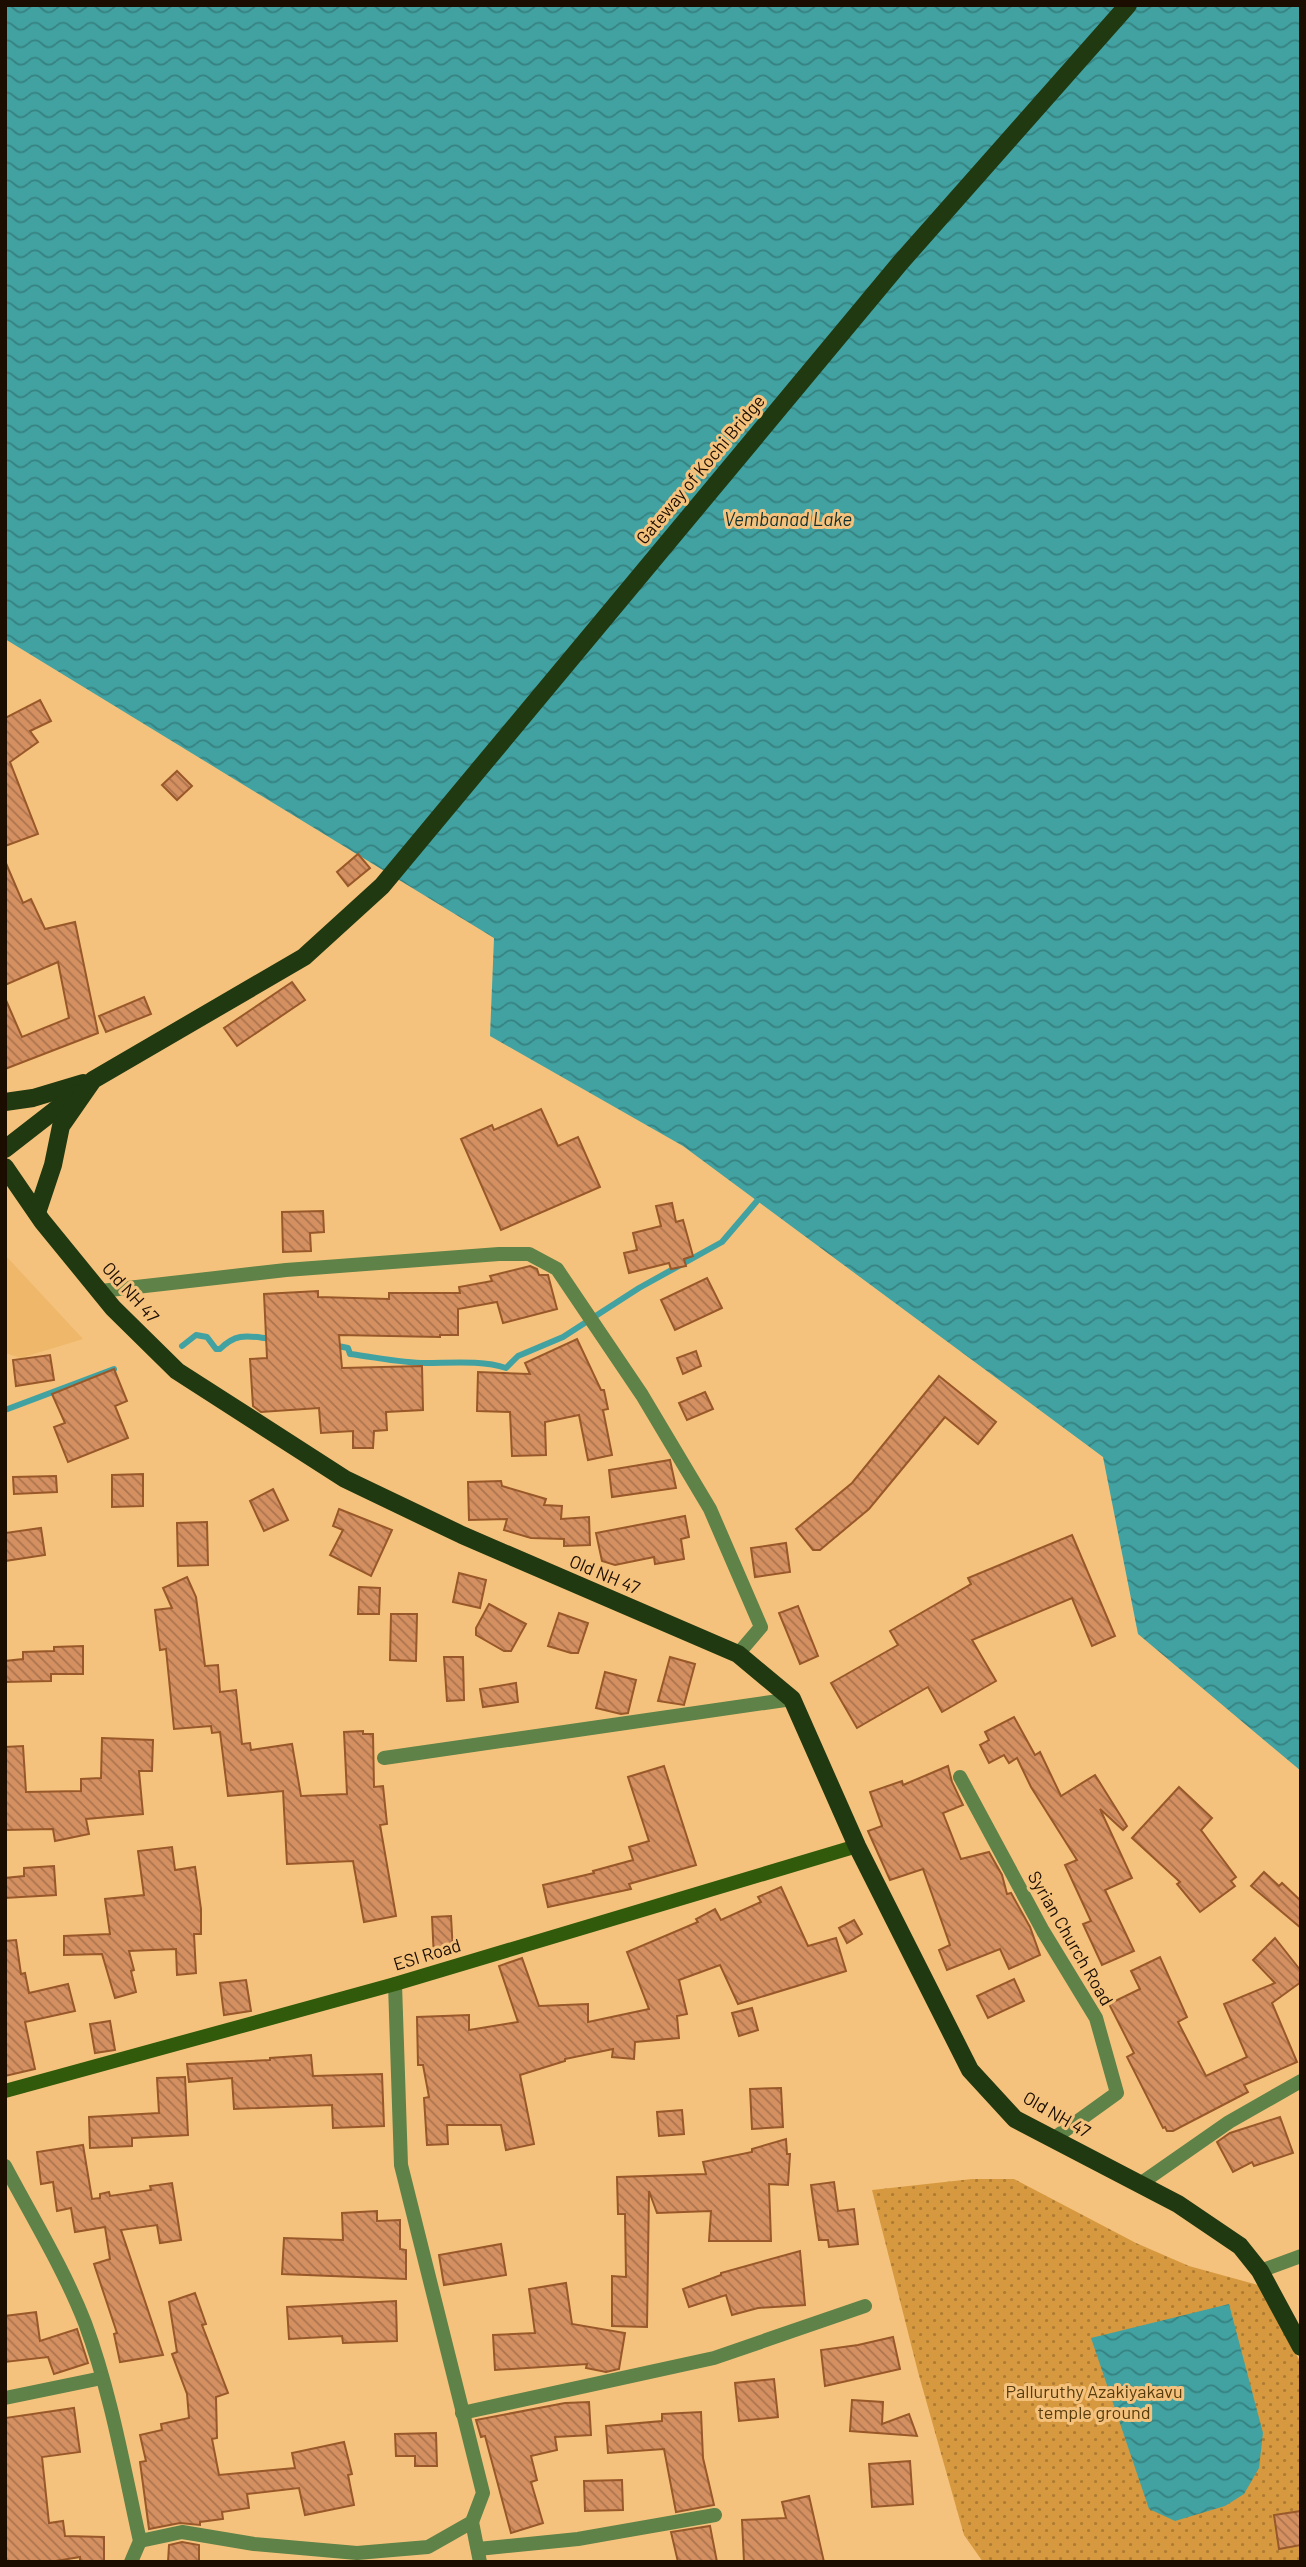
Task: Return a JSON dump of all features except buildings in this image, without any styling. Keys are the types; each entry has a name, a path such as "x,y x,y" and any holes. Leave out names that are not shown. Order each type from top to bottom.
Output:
{"main road":[{"name":"Gateway of Kochi Bridge","path":"93,1080 304,957 382,886 891,273 1128,5"},
{"path":"5,1101 33,1098 93,1080"},
{"path":"5,1149 93,1080"},
{"path":"37,1213 53,1165 61,1126 93,1080"},
{"name":"Old NH 47","path":"5,1167 37,1213 113,1308 177,1371 345,1479 461,1535 738,1654 792,1699 857,1846 970,2070 1016,2119 1178,2204 1240,2246 1260,2272 1301,2347"},
{"name":"ESI Road","path":"5,2091 395,1984 857,1846"}],"street":[{"path":"100,1291 286,1270 499,1254 529,1254 556,1269 642,1395 710,1509 761,1627 738,1654"},
{"path":"384,1758 792,1699"},
{"name":"Syrian Church Road","path":"960,1777 1042,1931 1096,2018 1117,2093 1053,2139"},
{"path":"395,1984 401,2165 483,2493 472,2522 479,2556 715,2515"},
{"path":"1140,2184 1229,2122 1301,2081"},
{"path":"5,2166 80,2312 102,2378 140,2541 131,2562"},
{"path":"1260,2272 1301,2256"},
{"path":"462,2413 714,2358 864,2306"},
{"path":"5,2398 102,2378"},
{"path":"140,2541 182,2532 254,2544 357,2553 428,2547 472,2522"}],"shaded area":[{"path":"5,1255 83,1339 21,1358 5,1353"}],"green space":[{"name":"Palluruthy Azakiyakavu temple ground","path":"972,2179 1014,2179 1136,2243 1189,2266 1258,2285 1301,2363 1301,2562 983,2562 964,2535 918,2372 872,2190"}],"water":[{"name":"Vembanad Lake","path":"5,5 1301,5 1301,1771 1138,1634 1103,1457 683,1146 490,1036 494,938 5,639"},
{"path":"1229,2304 1263,2433 1259,2468 1244,2494 1225,2506 1175,2521 1149,2509 1091,2338"}],"waterway":[{"path":"333,1345 348,1348 350,1354 398,1361 477,1363 506,1368 518,1356 563,1337 639,1288 722,1242 757,1201"},
{"path":"182,1346 196,1335 207,1337 216,1349 239,1337 274,1339"},
{"path":"5,1410 114,1369"}]}
